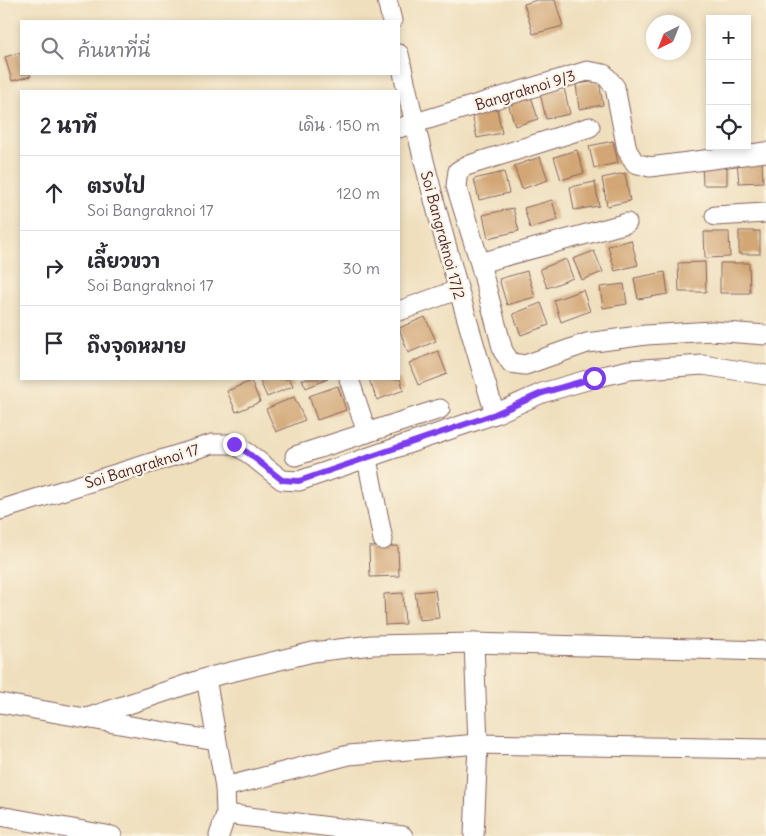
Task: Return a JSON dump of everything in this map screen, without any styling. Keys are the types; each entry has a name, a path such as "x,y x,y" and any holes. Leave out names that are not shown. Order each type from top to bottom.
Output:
{"street":[{"path":"387,0 392,20"},
{"name":"Soi Bangraknoi 17/2","path":"400,64 406,125 495,414"},
{"name":"Bangraknoi 9/3","path":"406,125 587,71 604,74 615,87 627,150 635,163 650,167 766,152"},
{"path":"590,127 466,166 458,171 456,186 480,263 503,351 511,363 525,366 587,343 646,335 712,331 766,335"},
{"path":"715,216 766,213"},
{"path":"480,263 627,223"},
{"path":"400,311 457,290"},
{"name":"Soi Bangraknoi 17","path":"0,510 212,444 234,444 282,480 299,481 495,414 542,393 629,370 702,365 766,375"},
{"path":"349,380 366,433"},
{"path":"295,456 440,409"},
{"path":"367,459 383,540"},
{"path":"87,718 206,678 313,652 372,646 474,643 766,651"},
{"path":"474,643 478,744 474,836"},
{"path":"206,678 225,787 226,814 219,836"},
{"path":"0,703 216,741"},
{"path":"225,787 349,755 478,744 766,749"},
{"path":"226,814 403,836"},
{"path":"0,816 112,836"}],"building":[{"path":"537,0 555,0 563,26 533,34 524,4"},
{"path":"20,52 20,75 31,76 12,81 5,57"},
{"path":"599,81 603,105 579,109 576,84"},
{"path":"564,88 570,114 546,119 540,93"},
{"path":"531,96 538,119 515,126 508,103"},
{"path":"497,109 502,133 477,138 472,114"},
{"path":"613,141 618,163 594,168 589,146"},
{"path":"577,150 584,173 561,180 554,157"},
{"path":"540,157 548,180 522,189 514,166"},
{"path":"762,160 763,182 739,183 737,161"},
{"path":"727,164 727,185 703,185 702,165"},
{"path":"504,172 509,193 479,200 474,179"},
{"path":"625,173 630,201 607,206 602,178"},
{"path":"595,182 599,206 574,210 570,187"},
{"path":"552,200 558,220 530,228 524,208"},
{"path":"513,208 519,231 488,238 483,215"},
{"path":"739,231 760,231 760,254 739,254"},
{"path":"704,232 729,232 730,257 705,258"},
{"path":"631,240 638,265 615,271 608,246"},
{"path":"594,251 603,272 582,280 573,259"},
{"path":"566,259 573,278 547,288 540,269"},
{"path":"705,262 706,292 679,292 678,263"},
{"path":"720,263 749,263 750,293 720,293"},
{"path":"527,271 535,297 507,305 499,279"},
{"path":"665,272 668,294 638,299 634,278"},
{"path":"624,284 627,304 603,308 600,287"},
{"path":"583,290 590,311 561,322 554,300"},
{"path":"541,303 549,325 521,335 513,314"},
{"path":"425,317 436,341 408,353 400,328"},
{"path":"438,351 447,374 418,385 409,363"},
{"path":"400,379 404,390 377,400 369,380"},
{"path":"259,380 290,380 293,386 267,397"},
{"path":"302,380 326,380 306,388"},
{"path":"251,381 260,402 236,412 227,391"},
{"path":"338,386 346,410 317,420 309,396"},
{"path":"294,397 305,420 276,432 266,409"},
{"path":"398,546 399,576 370,577 369,547"},
{"path":"435,590 439,618 419,620 415,592"},
{"path":"403,593 405,624 385,625 384,594"}],"route":[{"path":"234,444 282,480 299,481 328,473 495,414 542,393 594,378"}]}
